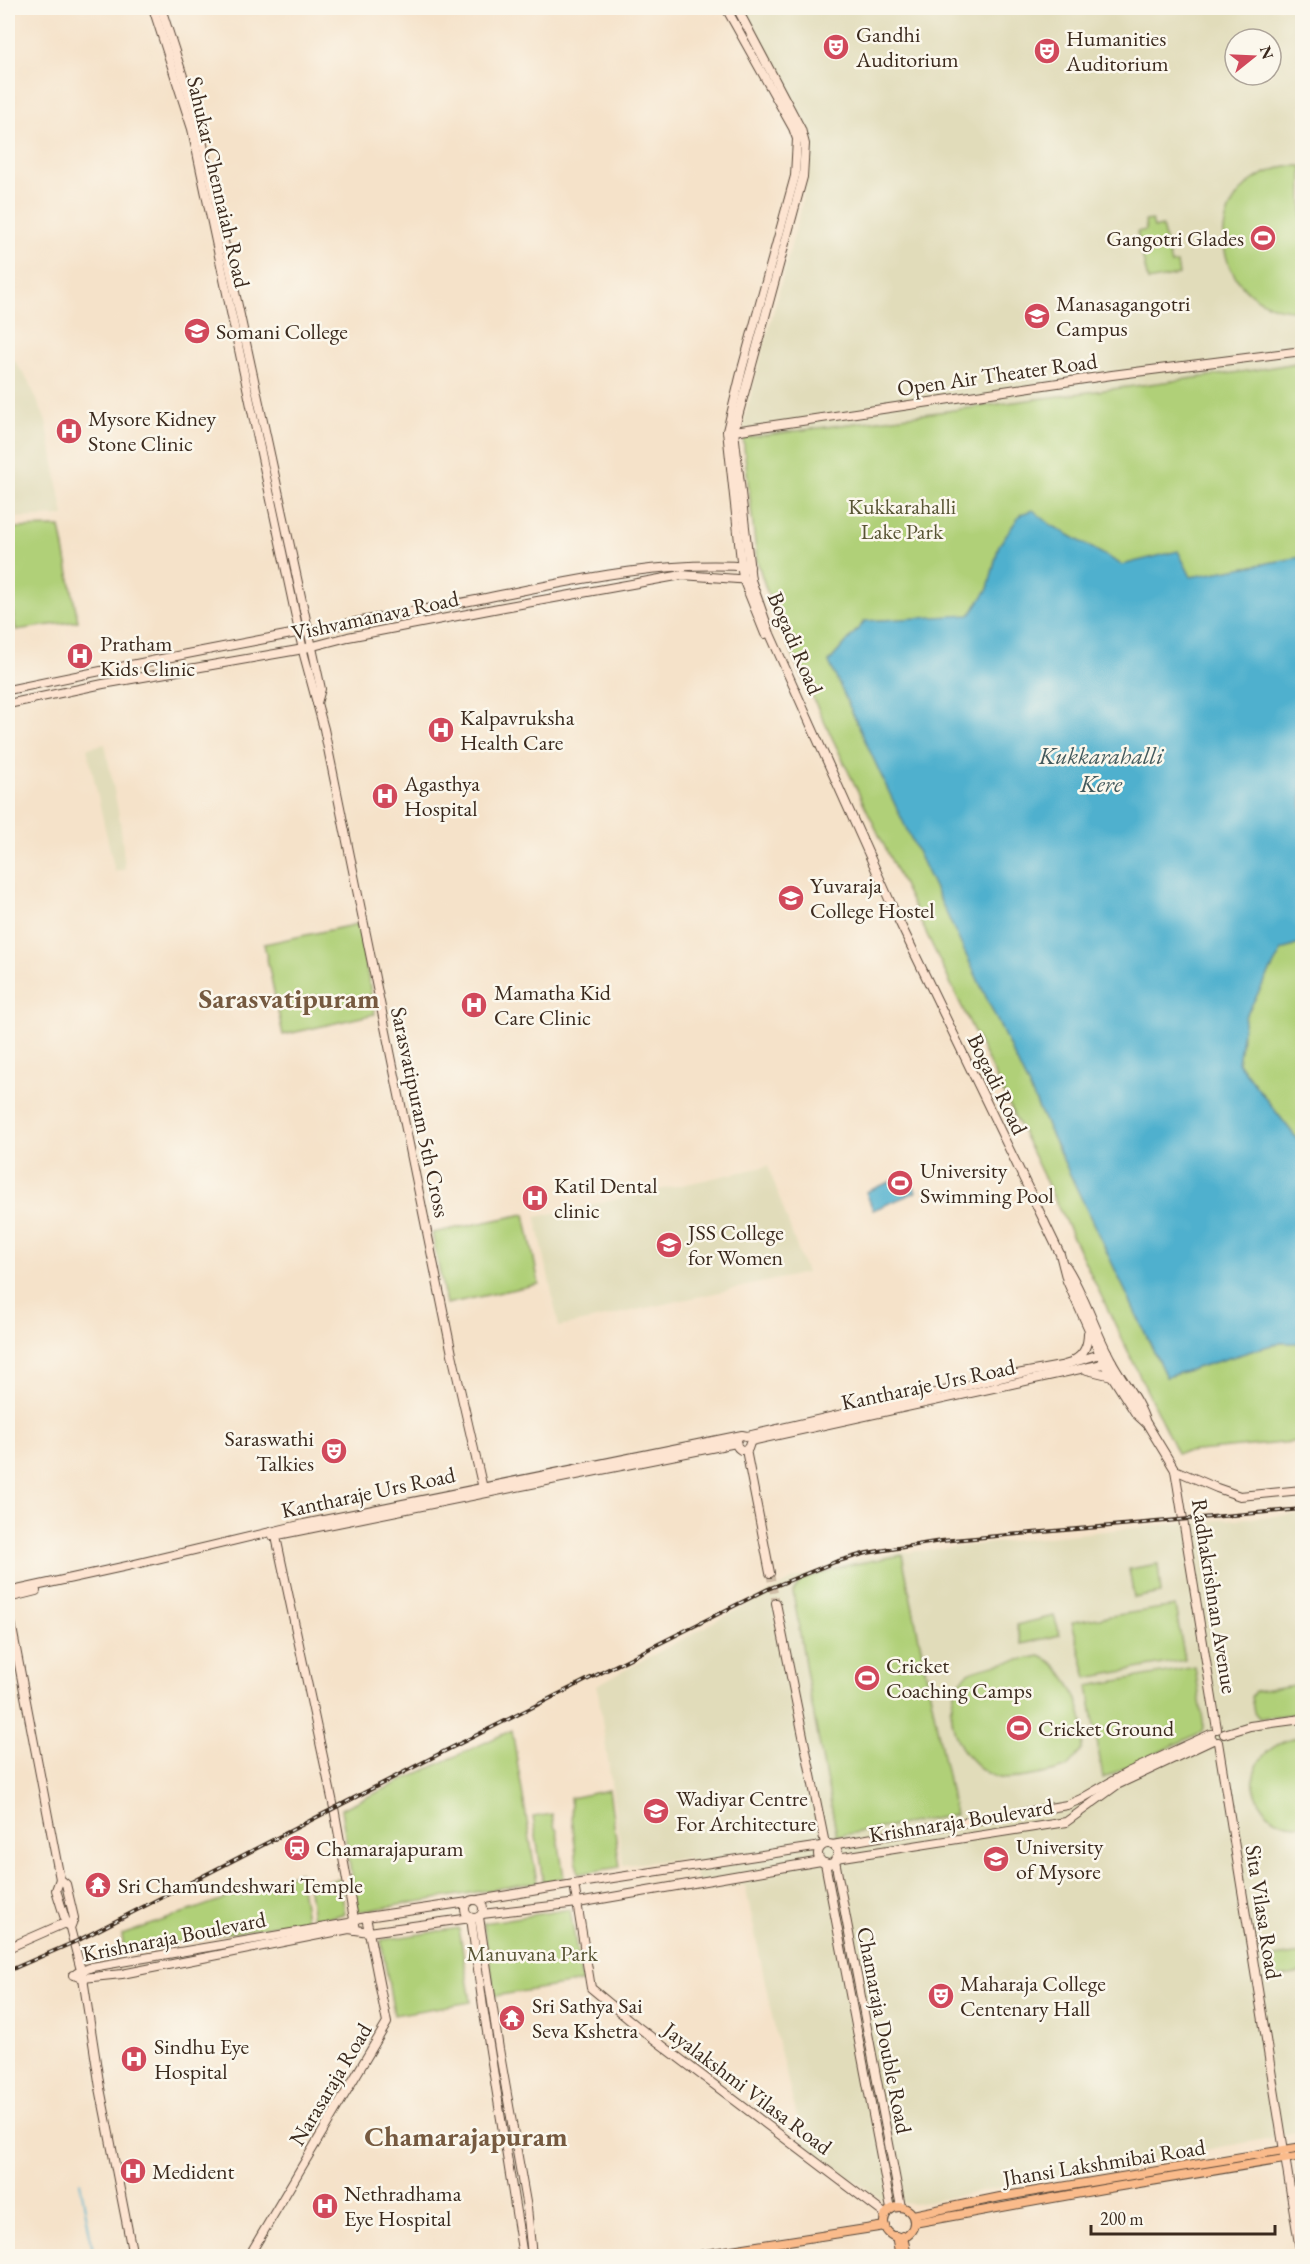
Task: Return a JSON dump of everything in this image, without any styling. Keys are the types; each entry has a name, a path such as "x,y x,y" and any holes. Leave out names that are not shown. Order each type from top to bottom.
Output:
{"main road":[{"name":"Sahukar Chennaiah Road","path":"153,8 192,129 304,631"},
{"name":"Sahukar Chennaiah Road","path":"161,8 199,126 307,647"},
{"name":"Bogadi Road","path":"733,10 801,129 806,144 803,177 734,431 747,580 897,917 1063,1263 1074,1279 1104,1353 1143,1411 1147,1424 1175,1470"},
{"path":"733,10 797,139 795,176 727,431 746,566"},
{"name":"Open Air Theater Road","path":"734,431 1112,375 1302,351"},
{"name":"Vishvamanava Road","path":"8,690 304,631 665,567 746,566"},
{"name":"Vishvamanava Road","path":"8,704 493,609 682,575 747,580"},
{"name":"Sarasvatipuram 5th Cross","path":"307,647 321,689 317,703 452,1354 483,1490"},
{"name":"Bogadi Road","path":"1063,1263 1067,1281 1089,1329 1104,1353"},
{"path":"1061,1366 1079,1357 1087,1344 1089,1329"},
{"name":"Kantharaje Urs Road","path":"976,1388 1104,1353"},
{"name":"Bogadi Road","path":"1109,1363 1112,1376 1136,1414 1147,1424"},
{"name":"Kantharaje Urs Road","path":"749,1438 976,1388 1109,1363"},
{"path":"1080,1369 1112,1376"},
{"path":"742,1435 749,1438 750,1447 746,1450 739,1449 737,1440 742,1435"},
{"name":"Kantharaje Urs Road","path":"8,1592 275,1532 737,1440"},
{"path":"746,1450 770,1573"},
{"path":"1175,1470 1240,1496 1302,1490"},
{"name":"Radhakrishnan Avenue","path":"1175,1470 1217,1736"},
{"path":"275,1532 334,1808 356,1930"},
{"name":"Kantharaje Urs Road","path":"8,1598 275,1532"},
{"path":"776,1604 826,1845"},
{"path":"8,1607 60,1879 56,1890 82,1974 100,2088 133,2256"},
{"path":"1217,1736 1250,1726 1302,1719"},
{"name":"Krishnaraja Boulevard","path":"82,1974 366,1917 1066,1805 1128,1772 1217,1736"},
{"name":"Krishnaraja Boulevard","path":"82,1974 122,1974 349,1929 369,1932 578,1903 1066,1822 1117,1785 1217,1736"},
{"name":"Sita Vilasa Road","path":"1217,1736 1301,2256"},
{"name":"Chamaraja Double Road","path":"889,2212 823,1862 818,1852 826,1845 836,1849 901,2207"},
{"path":"574,1884 578,1903"},
{"path":"478,1900 483,1907 477,1917 483,2007 523,2256"},
{"path":"468,1902 465,1911 477,1917"},
{"name":"Jayalakshmi Vilasa Road","path":"578,1903 591,1988 638,2027 889,2212"},
{"name":"Narasaraja Road","path":"249,2256 387,2024 366,1917"},
{"path":"477,1917 527,2208 532,2256"},
{"path":"8,1948 67,1926"},
{"name":"Jhansi Lakshmibai Road","path":"913,2219 1000,2198 1284,2154 1302,2147"},
{"name":"Jhansi Lakshmibai Road","path":"1284,2154 1302,2156"},
{"path":"901,2207 910,2211 913,2219 910,2231 900,2236 889,2232 885,2226 889,2212 901,2207"},
{"path":"693,2256 885,2226"},
{"path":"900,2236 900,2256"},
{"path":"900,2236 907,2256"}],"shaded area":[{"name":"Manasagangotri Campus","path":"742,8 1302,8 1302,503 766,589 757,561 743,438 744,420 800,213 811,156 807,127"},
{"path":"14,360 29,382 46,421 64,516 8,518 8,364"},
{"path":"105,744 120,821 125,869 115,872 87,748"},
{"name":"JSS College for Women","path":"768,1166 806,1273 559,1327 536,1217"},
{"name":"University of Mysore","path":"1302,1514 1302,2132 915,2204 885,2202 804,2144 776,2035 745,1885 702,1890 688,1858 623,1865 597,1685 792,1580 863,1557 1179,1523"}],"green space":[{"name":"Gangotri Glades","path":"1286,166 1302,166 1302,310 1279,308 1258,299 1242,286 1231,268 1225,249 1224,227 1231,207 1245,187 1259,176"},
{"path":"1152,220 1154,228 1162,226 1171,264 1177,263 1179,275 1148,281 1137,232 1146,230 1145,221"},
{"name":"Kukkarahalli Lake Park","path":"1302,362 1302,557 1191,577 1178,551 1122,565 1051,525 1032,510 999,545 988,589 970,616 865,621 829,662 1166,1377 1278,1343 1302,1343 1302,1441 1177,1453 796,663 757,561 743,438"},
{"path":"60,527 78,621 16,630 8,588 8,528"},
{"path":"358,924 375,1014 283,1035 264,944"},
{"path":"1302,943 1302,1145 1238,1063 1245,1017 1282,950"},
{"path":"525,1214 539,1284 446,1304 432,1233"},
{"name":"Cricket Coaching Camps","path":"902,1555 955,1815 837,1836 793,1592 801,1580 844,1566"},
{"path":"1158,1564 1161,1593 1134,1598 1129,1569"},
{"path":"1175,1606 1185,1660 1087,1678 1072,1622"},
{"path":"1054,1616 1060,1635 1022,1644 1016,1625"},
{"name":"Cricket Ground","path":"1040,1656 1060,1670 1073,1691 1082,1718 1083,1743 1079,1753 1067,1767 1062,1769 1024,1777 1006,1779 995,1777 970,1759 956,1736 951,1713 955,1691 961,1681 975,1670"},
{"path":"1195,1667 1204,1728 1202,1732 1103,1778 1088,1686"},
{"path":"1302,1684 1302,1713 1259,1718 1254,1712 1251,1697 1255,1691"},
{"path":"512,1730 537,1882 357,1912 341,1809"},
{"path":"1302,1737 1302,1825 1291,1825 1277,1821 1262,1806 1256,1793 1255,1770 1268,1751 1289,1740"},
{"path":"609,1790 620,1867 578,1874 570,1798"},
{"path":"552,1814 564,1878 543,1882 533,1817"},
{"path":"299,1872 306,1920 124,1951 122,1935"},
{"path":"340,1879 345,1914 313,1919 308,1883"},
{"name":"Manuvana Park","path":"570,1909 582,1982 495,1996 483,1923"},
{"name":"Manuvana Park","path":"459,1928 471,2002 394,2015 381,1940"},
{"path":"1302,1953 1302,1973 1271,1978 1267,1958"}],"water":[{"name":"Kukkarahalli Kere","path":"1033,510 1051,525 1122,565 1178,551 1191,577 1302,557 1302,943 1282,950 1245,1017 1238,1063 1302,1145 1302,1343 1278,1343 1166,1377 829,662 865,621 970,615 988,589 999,545 1021,514"},
{"name":"University Swimming Pool","path":"909,1174 916,1192 873,1210 866,1192"}],"waterway":[{"path":"80,2182 94,2256"}],"tunnel":[{"path":"770,1573 776,1603"}],"railway":[{"path":"8,1971 79,1940 443,1752 768,1589 835,1562 867,1553 941,1541 1302,1509"}],"place":[{"name":"Gandhi Auditorium","path":"836,47"},
{"name":"Humanities Auditorium","path":"1047,51"},
{"name":"Gangotri Glades","path":"1263,238"},
{"name":"Manasagangotri Campus","path":"1037,316"},
{"name":"Somani College","path":"197,331"},
{"name":"Mysore Kidney Stone Clinic","path":"69,431"},
{"name":"Pratham Kids Clinic","path":"80,656"},
{"name":"Kalpavruksha Health Care","path":"441,730"},
{"name":"Agasthya Hospital","path":"385,796"},
{"name":"Yuvaraja College Hostel","path":"791,898"},
{"name":"Mamatha Kid Care Clinic","path":"474,1005"},
{"name":"University Swimming Pool","path":"900,1183"},
{"name":"Katil Dental clinic","path":"535,1198"},
{"name":"JSS College for Women","path":"669,1245"},
{"name":"Saraswathi Talkies","path":"334,1451"},
{"name":"Cricket Coaching Camps","path":"867,1678"},
{"name":"Cricket Ground","path":"1019,1728"},
{"name":"Wadiyar Centre For Architecture","path":"656,1811"},
{"name":"Chamarajapuram","path":"297,1848"},
{"name":"University of Mysore","path":"996,1859"},
{"name":"Sri Chamundeshwari Temple","path":"98,1885"},
{"name":"Maharaja College Centenary Hall","path":"941,1996"},
{"name":"Sri Sathya Sai Seva Kshetra","path":"512,2018"},
{"name":"Sindhu Eye Hospital","path":"134,2059"},
{"name":"Medident","path":"133,2171"},
{"name":"Nethradhama Eye Hospital","path":"325,2206"}],"district":[{"name":"Sarasvatipuram","path":"289,998"},
{"name":"Chamarajapuram","path":"466,2136"}]}
